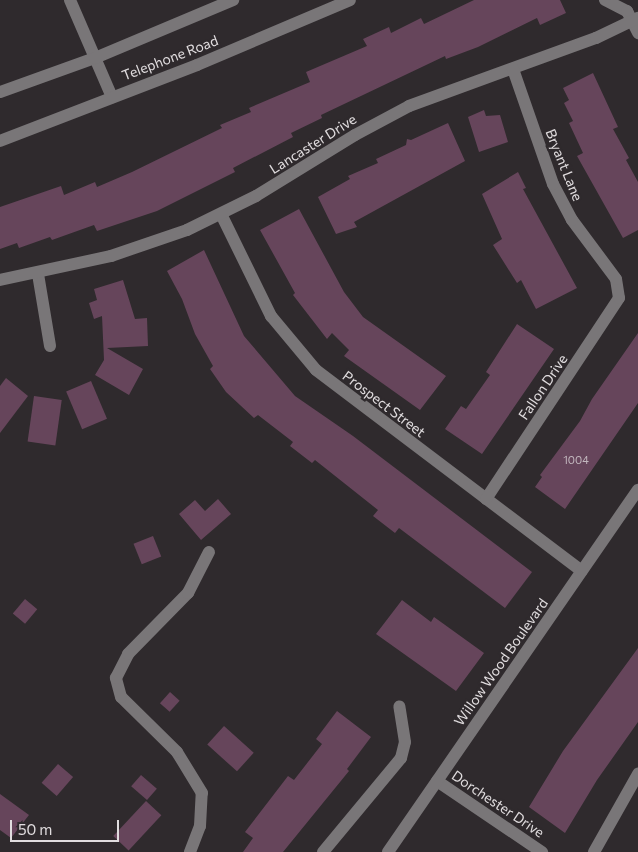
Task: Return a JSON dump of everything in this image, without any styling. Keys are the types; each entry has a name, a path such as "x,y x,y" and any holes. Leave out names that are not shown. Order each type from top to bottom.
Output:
{"street":[{"path":"70,0 112,97"},
{"name":"Telephone Road","path":"0,92 95,58 233,0"},
{"name":"Telephone Road","path":"0,141 350,0"},
{"path":"605,0 632,12 638,33"},
{"name":"Lancaster Drive","path":"0,280 38,274 130,251 221,214 409,106 456,86 513,69 596,38 632,12"},
{"name":"Bryant Lane","path":"513,69 556,190 578,228 616,279 619,289"},
{"name":"Prospect Street","path":"221,214 271,316 316,370 582,571"},
{"path":"38,274 50,346"},
{"name":"Fallon Drive","path":"486,499 615,307 619,289"},
{"name":"Willow Wood Boulevard","path":"388,852 638,490"},
{"path":"190,852 200,826 202,793 177,752 121,698 116,678 128,654 188,593 209,552"},
{"path":"324,852 401,758 405,742 399,706"},
{"path":"594,852 638,774"},
{"name":"Dorchester Drive","path":"437,781 542,852"}],"building":[{"path":"474,0 560,0 566,13 540,25 537,18 478,47 446,59 445,56 321,115 322,118 291,133 293,137 233,168 235,172 157,211 97,231 94,225 52,240 50,237 19,248 17,243 0,249 0,207 61,186 64,195 95,182 97,187 132,172 222,128 220,125 251,112 249,108 310,82 306,72 367,46 363,39 389,27 391,33 421,18 424,24"},
{"path":"593,73 618,127 613,129 629,158 626,160 638,182 638,230 623,238 577,156 583,153 569,123 573,121 564,103 569,100 563,88"},
{"path":"484,110 486,116 500,115 508,142 479,152 468,117"},
{"path":"448,123 465,161 354,222 357,227 336,234 318,197 350,179 348,176 378,163 376,159 406,145 407,139 411,140"},
{"path":"518,172 526,188 523,189 577,288 536,309 521,280 517,283 493,245 502,239 482,194"},
{"path":"299,209 344,292 363,317 446,376 420,410 344,356 349,350 332,333 327,339 293,295 295,293 260,230"},
{"path":"204,250 244,336 295,396 353,436 532,572 505,608 399,528 395,533 373,516 378,510 315,460 312,463 290,446 293,442 258,415 254,418 226,392 210,369 213,366 195,334 182,299 167,271"},
{"path":"123,280 135,319 147,318 148,346 107,348 143,369 129,395 95,375 104,360 102,316 94,319 89,303 97,300 94,289"},
{"path":"517,324 554,349 482,454 445,429 461,406 466,409 490,375 486,372"},
{"path":"638,333 638,403 565,509 535,487 542,477 540,475 580,421 592,399"},
{"path":"6,378 28,396 0,433 0,386"},
{"path":"91,381 107,419 82,429 66,392"},
{"path":"34,396 62,400 55,445 28,442"},
{"path":"218,499 231,514 201,540 179,514 195,500 205,511"},
{"path":"153,536 161,556 142,564 134,544"},
{"path":"25,599 37,609 25,624 13,614"},
{"path":"402,600 431,622 434,617 484,653 456,691 376,634"},
{"path":"638,648 638,722 597,780 565,833 529,807 563,751"},
{"path":"170,692 180,701 170,712 160,703"},
{"path":"337,711 371,737 347,769 349,771 283,852 243,852 253,838 245,832 288,776 294,780 322,744 316,739"},
{"path":"224,726 254,753 237,771 207,745"},
{"path":"58,764 73,777 57,796 42,783"},
{"path":"141,775 157,789 147,800 131,786"},
{"path":"0,794 29,815 11,838 0,830"},
{"path":"146,801 161,815 129,850 113,836"}]}
